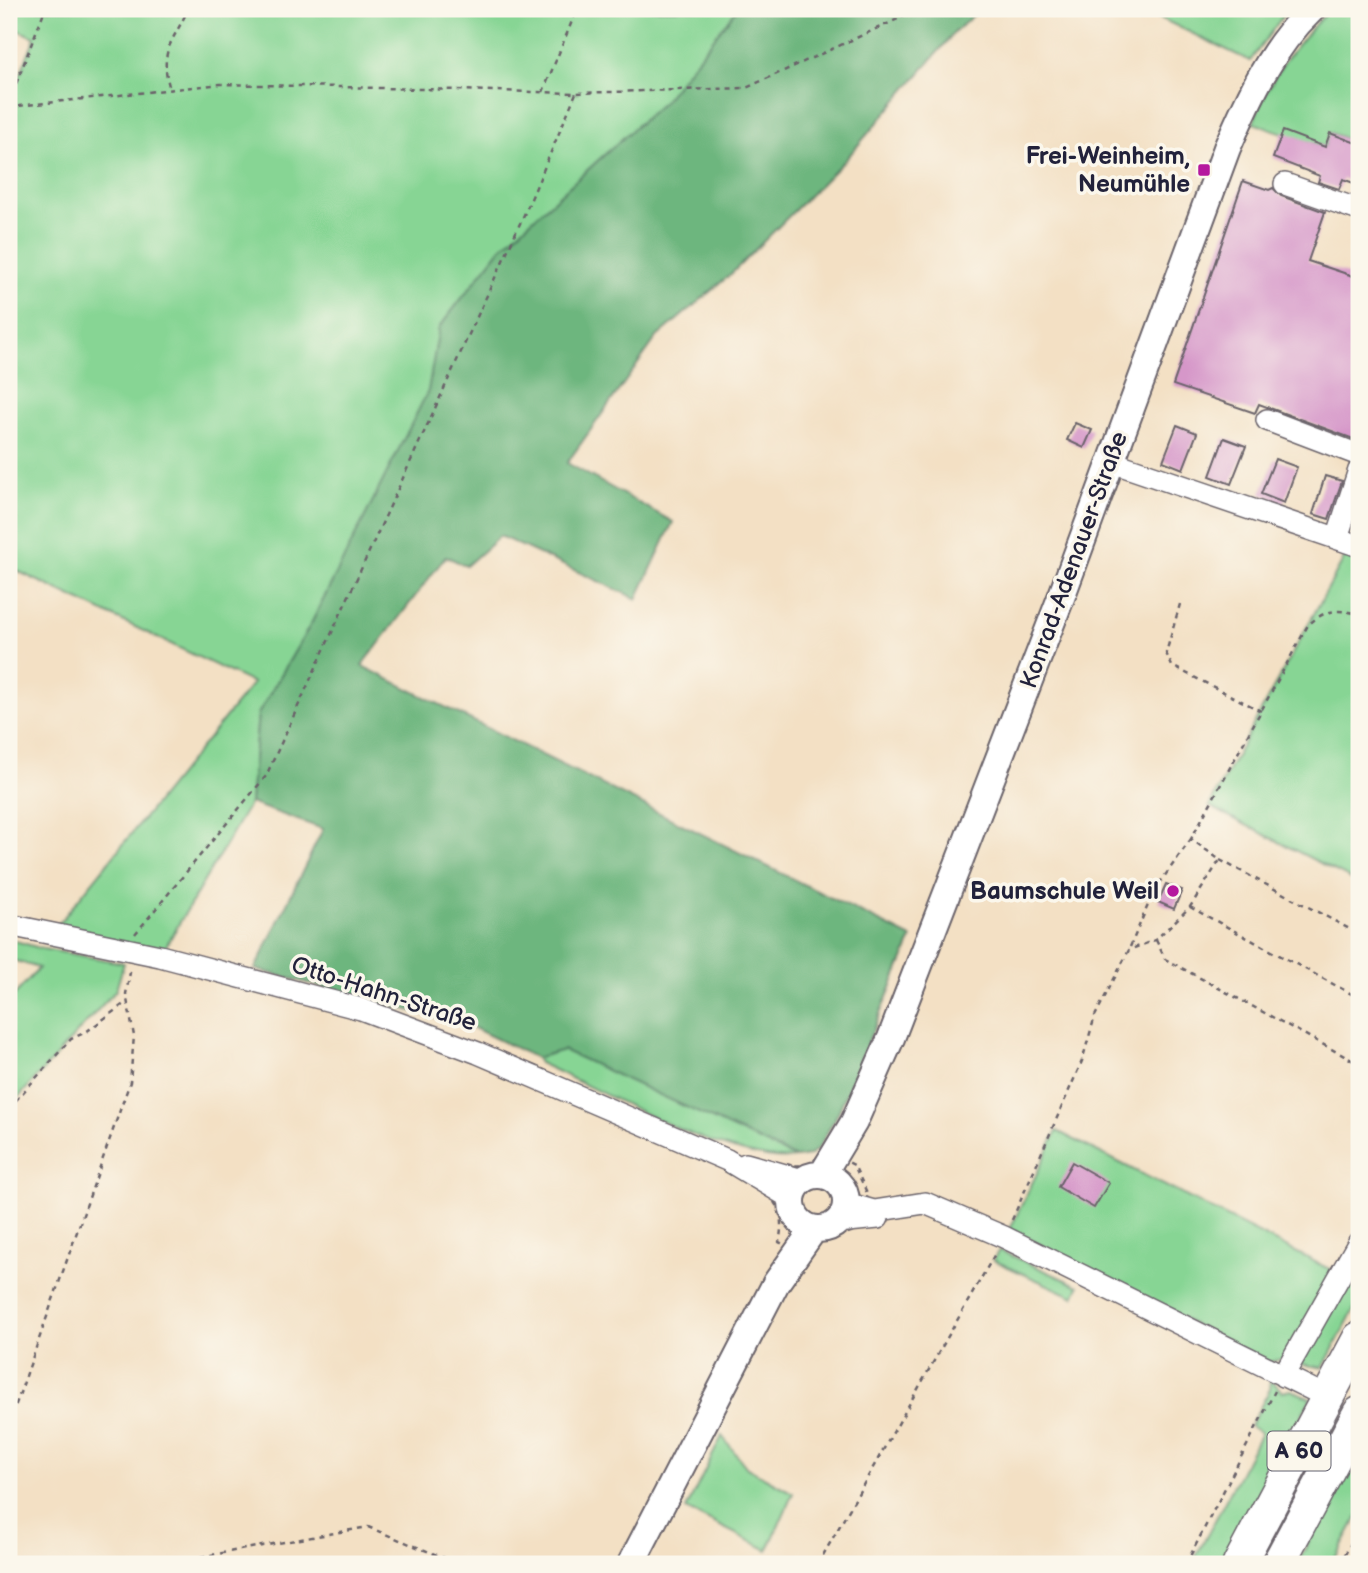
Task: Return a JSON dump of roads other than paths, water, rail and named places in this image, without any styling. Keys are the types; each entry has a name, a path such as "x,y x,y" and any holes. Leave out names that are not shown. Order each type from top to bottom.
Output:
{"highway":[{"name":"A 60","path":"1240,1564 1359,1338"},
{"name":"A 60","path":"1278,1564 1359,1413"}],"main road":[{"name":"Konrad-Adenauer-Straße","path":"631,1564 821,1196 891,1038 975,824 1249,97 1274,55 1312,9"}],"street":[{"path":"1285,184 1359,209"},
{"path":"1267,420 1359,455"},
{"path":"1112,461 1359,546"},
{"path":"1337,538 1359,470"},
{"name":"Otto-Hahn-Straße","path":"9,925 130,949 250,978 372,1013 478,1053 727,1160 821,1196 872,1220 902,1206 925,1203 1004,1237 1283,1376"},
{"path":"1313,1390 1283,1376 1359,1242"}],"place":[{"name":"Frei-Weinheim, Neumühle","path":"1204,170"},
{"name":"Baumschule Weil","path":"1173,891"}]}
